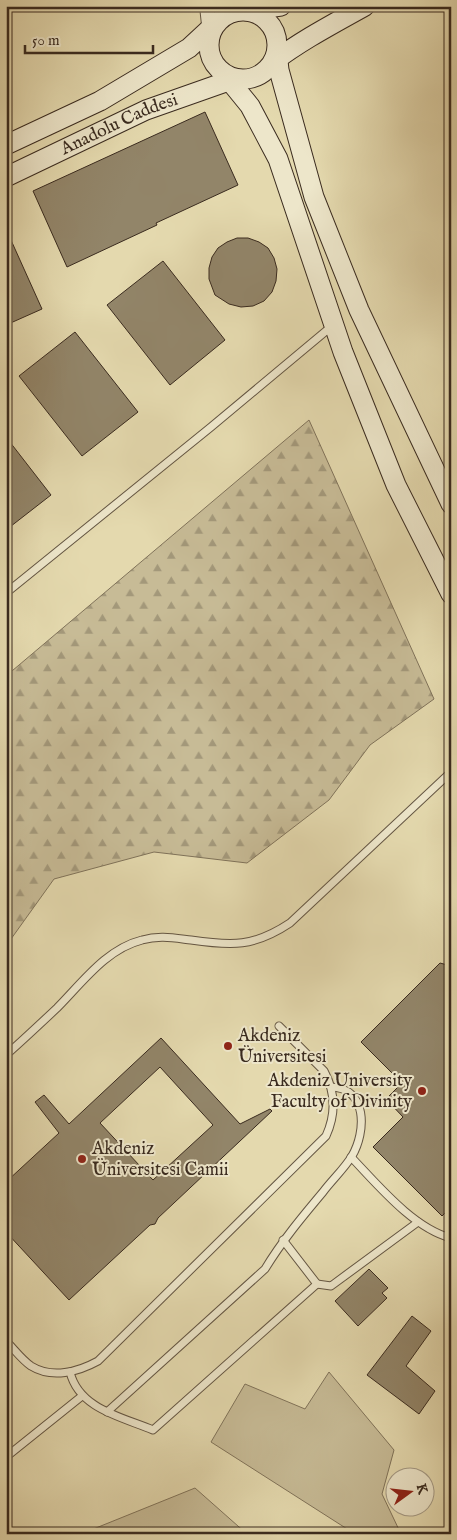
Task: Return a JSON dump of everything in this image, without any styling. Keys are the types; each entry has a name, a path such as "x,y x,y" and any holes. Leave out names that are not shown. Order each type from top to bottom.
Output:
{"street":[{"path":"207,6 212,28 208,45 210,56 216,66 229,78 250,106 278,159 343,352 396,485 451,594"},
{"path":"212,28 225,16 235,11 281,6"},
{"path":"229,78 246,80 256,77 266,71 276,58 325,27 365,6"},
{"path":"252,10 267,20 274,30 277,41 276,58 314,196 359,310 451,504"},
{"name":"Anadolu Caddesi","path":"6,145 100,100 189,48 212,28"},
{"name":"Anadolu Caddesi","path":"6,177 146,110 229,78"}],"lane":[{"path":"6,593 334,324"},
{"path":"6,1055 111,954 126,945 142,940 168,937 233,945 265,938 278,931 290,923 451,772"},
{"path":"6,1341 30,1366 54,1373 70,1372 85,1368 98,1361 326,1136 333,1117 334,1106 331,1087 324,1070 280,1026"},
{"path":"107,1412 265,1269 283,1240 351,1157 360,1132 359,1104 351,1093 345,1089 331,1087"},
{"path":"351,1157 418,1222 441,1235 451,1238"},
{"path":"283,1240 317,1284 331,1286 418,1222"},
{"path":"70,1372 76,1389 88,1402 107,1412 153,1430 317,1284"},
{"path":"6,1457 82,1396"}],"green space":[{"path":"309,420 434,699 370,745 329,800 247,863 154,852 54,879 6,946 6,676"},
{"path":"329,1372 394,1450 389,1468 384,1468 382,1494 384,1498 384,1518 393,1518 401,1534 355,1534 211,1442 245,1384 305,1409"},
{"path":"195,1488 247,1534 81,1534"}],"building":[{"path":"205,112 238,185 67,267 33,191"},
{"path":"6,229 42,309 6,325"},
{"path":"237,238 248,238 268,248 274,258 277,269 276,281 272,292 264,301 253,306 241,307 229,304 215,295 209,279 212,257 218,248"},
{"path":"163,261 225,340 170,385 107,305"},
{"path":"75,332 138,412 82,456 19,376"},
{"path":"6,437 51,495 6,530"},
{"name":"Akdeniz University Faculty of Divinity","path":"440,963 451,966 451,1207 442,1216 373,1147 403,1117 386,1099 402,1083 361,1042"},
{"name":"Akdeniz Üniversitesi Camii","path":"161,1038 240,1124 270,1109 272,1111 158,1218 155,1224 150,1225 69,1300 6,1232 6,1182 59,1133 35,1102 44,1095 69,1124","holes":["160,1067 213,1125 153,1180 100,1123"]},
{"path":"369,1269 388,1288 382,1293 387,1298 358,1326 335,1301"},
{"path":"412,1316 431,1331 406,1366 435,1391 419,1414 367,1375"}],"place":[{"name":"Akdeniz Üniversitesi","path":"228,1046"},
{"name":"Akdeniz University Faculty of Divinity","path":"422,1091"},
{"name":"Akdeniz Üniversitesi Camii","path":"82,1159"}]}
